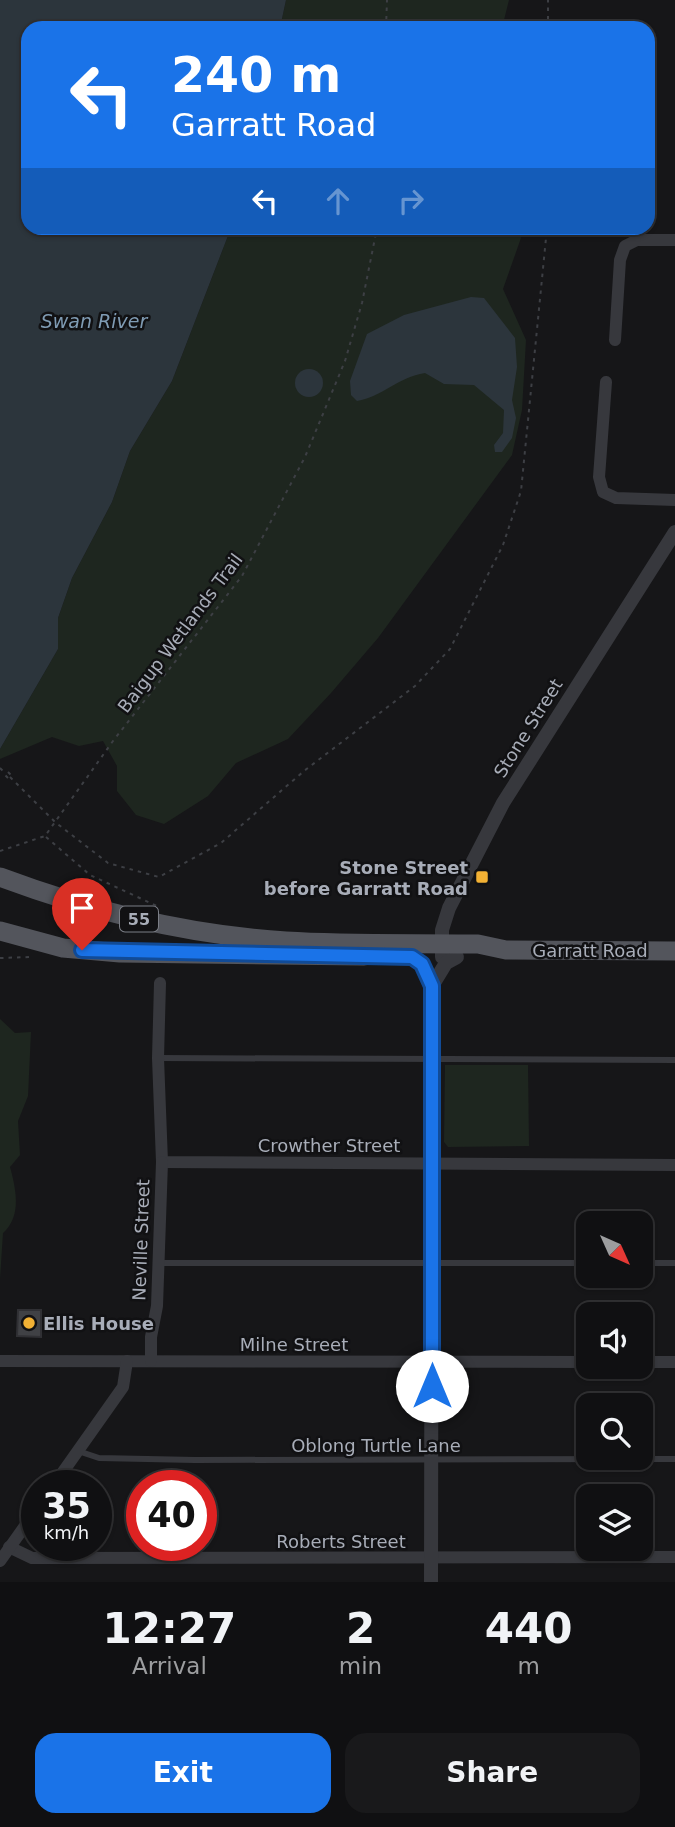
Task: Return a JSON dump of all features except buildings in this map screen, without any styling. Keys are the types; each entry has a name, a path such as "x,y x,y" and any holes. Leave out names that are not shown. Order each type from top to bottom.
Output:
{"main road":[{"name":"Garratt Road","path":"0,877 102,911 201,930 283,941 447,952"},
{"name":"Garratt Road","path":"0,930 63,948 120,953 412,957 478,944 506,950 675,951"}],"street":[{"path":"615,340 620,260 625,246 638,240 675,240"},
{"path":"606,382 599,477 603,492 616,498 675,500"},
{"name":"Stone Street","path":"447,952 449,908 503,803 675,531"},
{"path":"432,986 446,963 447,952"},
{"path":"412,957 422,964 432,986 431,1582"},
{"path":"160,983 158,1058 162,1161"},
{"name":"Crowther Street","path":"162,1161 675,1165"},
{"name":"Neville Street","path":"151,1362 162,1161"},
{"name":"Milne Street","path":"0,1361 576,1362"},
{"path":"64,1470 123,1387 127,1362"},
{"path":"653,1362 675,1362"},
{"path":"0,1560 21,1531"},
{"name":"Roberts Street","path":"9,1547 32,1558 675,1557"}],"lane":[{"path":"158,1058 675,1060"},
{"path":"158,1264 576,1263"},
{"path":"653,1263 675,1263"},
{"name":"Oblong Turtle Lane","path":"78,1451 99,1458 675,1459"}],"path":[{"path":"386,21 387,0"},
{"path":"548,0 548,21"},
{"name":"Baigup Wetlands Trail","path":"45,836 113,741 242,576 305,457 345,361 362,303 376,235"},
{"path":"0,768 10,774 55,822 108,863 159,877 221,844 304,771 415,686 450,649 503,545 521,491 546,235"},
{"path":"0,851 45,836 90,875 163,909"},
{"path":"0,958 37,956"}],"shaded area":[{"path":"286,0 509,0 504,21 282,21"},
{"path":"228,235 520,235 521,238 503,289 526,340 522,410 512,455 378,638 288,739 236,763 208,796 164,824 136,815 117,791 117,766 103,741 79,746 52,737 0,759 0,749 58,649 58,618 72,578 112,502 130,451 172,381"},
{"path":"0,1019 15,1033 31,1032 28,1096 18,1121 20,1155 10,1167 15,1210 13,1219 3,1233 0,1279"},
{"path":"445,1065 528,1065 529,1146 448,1147 444,1142"}],"water":[{"name":"Swan River","path":"0,0 286,0 282,21 21,21 21,235 228,235 172,381 130,451 112,502 72,578 58,618 58,649 0,749"},
{"path":"471,297 484,298 515,338 517,367 512,400 516,418 512,438 502,452 495,452 494,445 503,433 504,410 474,385 444,384 425,373 415,375 366,399 357,401 351,395 350,381 367,334 404,315"},
{"path":"309,369 319,373 323,383 319,393 309,397 299,393 295,383 299,373"}],"place":[{"name":"Stone Street before Garratt Road","path":"482,877"},
{"name":"Ellis House","path":"29,1323"}],"route":[{"path":"82,950 120,953 412,957 422,964 432,986 432,1386"}]}
